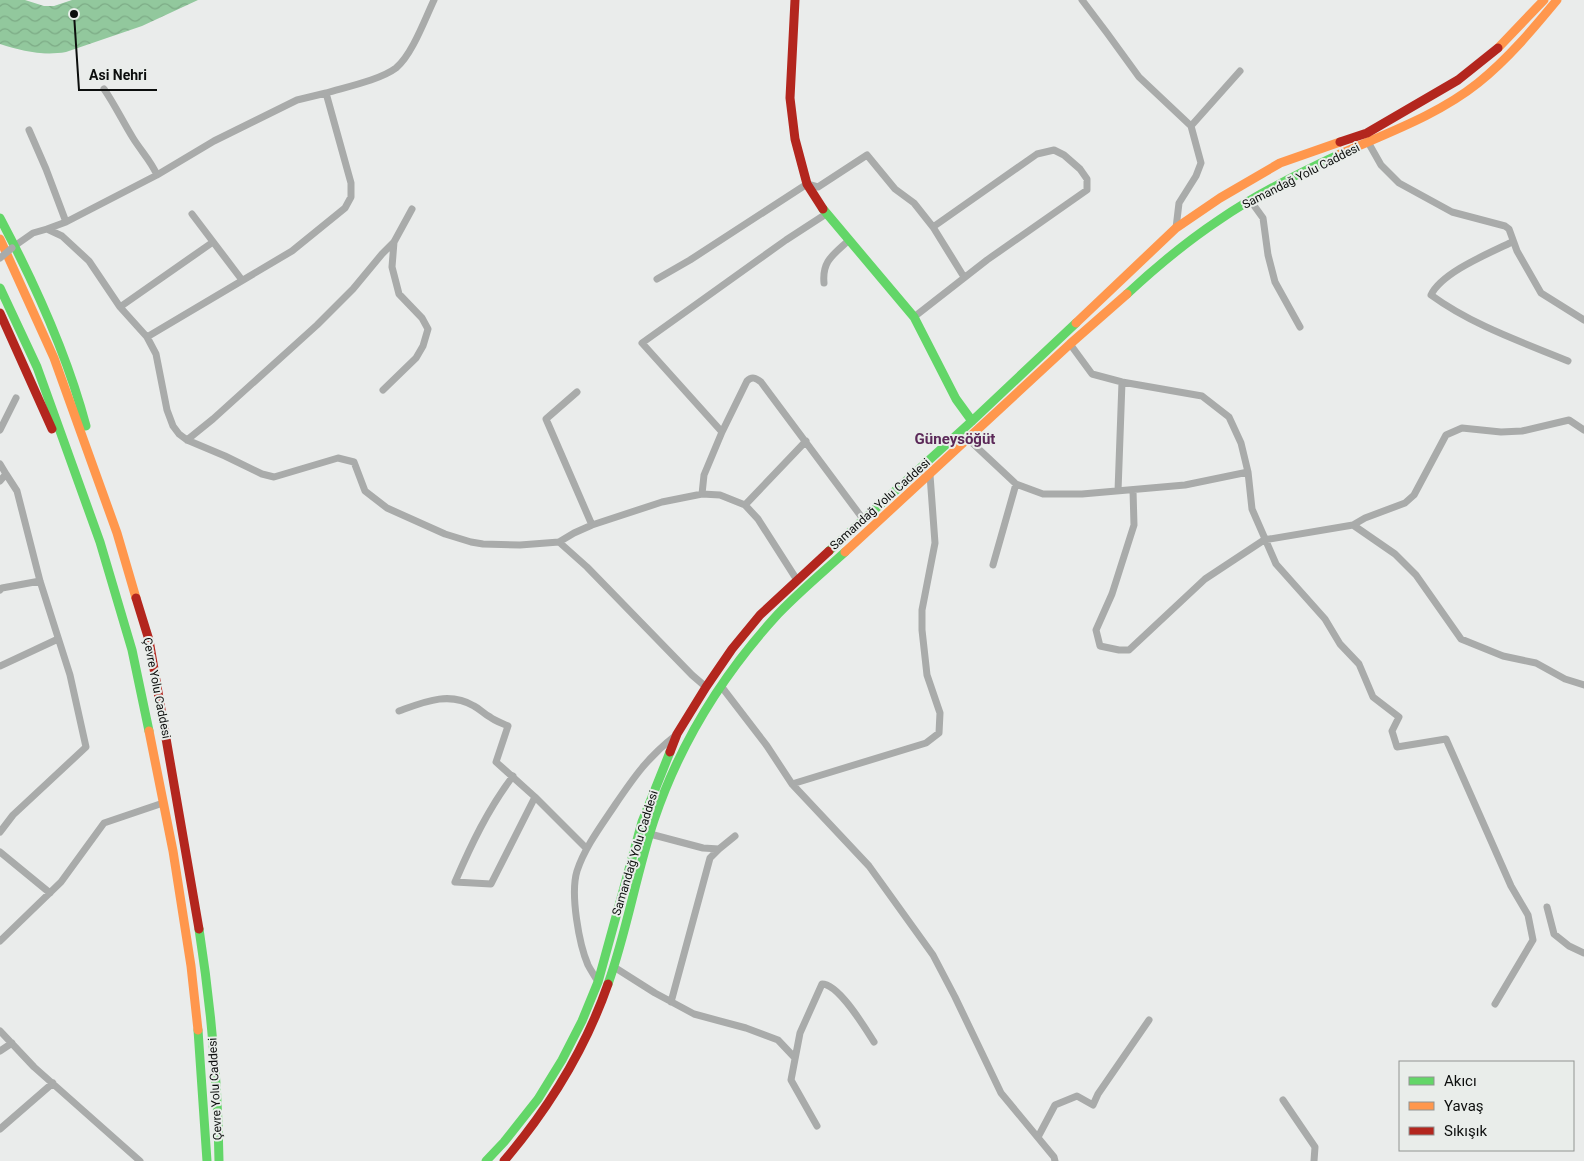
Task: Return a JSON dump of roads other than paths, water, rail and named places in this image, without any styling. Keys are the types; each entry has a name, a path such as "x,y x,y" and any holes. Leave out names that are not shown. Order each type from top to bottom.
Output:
{"main road":[{"path":"795,0 790,98 795,139 807,184 826,214 848,241 883,278 914,317 956,399 972,421"},
{"name":"Samandağ Yolu Caddesi","path":"486,1161 538,1100 582,1021 598,982 642,822 677,734 706,687 760,615 972,421 1176,228 1220,198 1280,163 1367,133 1458,80 1500,47 1544,0"},
{"name":"Samandağ Yolu Caddesi","path":"504,1161 543,1114 568,1075 589,1033 614,968 650,834 676,764 704,710 756,640 780,612 1070,344 1161,263 1219,220 1250,200 1435,111 1478,83 1522,42 1557,0"},
{"path":"0,218 51,326 81,407 105,500"},
{"name":"Çevre Yolu Caddesi","path":"0,239 54,358 117,533 149,640 205,967 218,1100 219,1161"},
{"name":"Çevre Yolu Caddesi","path":"0,288 37,367 100,542 132,650 173,851 190,966 200,1046 206,1161"},
{"path":"0,313 18,350 47,420 74,470"},
{"path":"199,1161 200,1121 203,1100"},
{"path":"218,1100 228,1161"}],"street":[{"path":"0,258 33,234 66,222 157,175 214,141 297,100 383,75 396,68 406,56 434,0"},
{"path":"1082,0 1138,77 1191,126 1201,163 1196,176 1179,203 1176,228"},
{"path":"1191,126 1240,71"},
{"path":"104,90 123,118 134,139 154,167 157,175"},
{"path":"147,336 292,251 345,208 351,197 351,183 326,93"},
{"path":"28,130 46,169 66,222"},
{"path":"1368,142 1381,165 1400,183 1452,212 1505,226 1509,229 1512,242 1541,293 1584,320"},
{"path":"914,317 964,277 1087,190 1087,179 1080,169 1064,155 1054,150 1038,154 934,227"},
{"path":"657,279 690,260 807,184 818,187 867,156 895,189 914,203 934,227 964,277"},
{"path":"1250,200 1264,218 1268,255 1275,282 1300,327"},
{"path":"187,440 214,419 317,325 353,289 394,242 412,209"},
{"path":"192,214 242,280"},
{"path":"722,432 642,343 786,240 826,214"},
{"path":"47,229 62,236 89,261 120,306 147,336 156,354 167,410 173,426 187,440 262,474 274,476 338,458 354,462 365,491 387,508 444,534 471,542 520,544 559,542 592,525 662,502 702,494 720,495 745,505 758,519 797,580"},
{"path":"824,283 823,273 827,260 848,241"},
{"path":"120,306 213,242"},
{"path":"383,390 416,358 423,346 428,329 422,318 399,294 392,267 394,242"},
{"path":"1512,242 1468,263 1434,288 1432,295 1475,321 1568,361"},
{"path":"1070,344 1092,374 1122,382 1202,396 1229,417 1241,443 1248,472 1252,509 1276,564 1326,619 1340,644 1359,664 1373,697 1399,717 1392,731 1397,747 1446,740 1511,886 1528,915 1533,940 1495,1004"},
{"path":"702,494 704,475 722,432 746,381 756,378 806,441 863,519"},
{"path":"1118,491 1122,382"},
{"path":"577,392 546,419 592,525"},
{"path":"0,430 16,398"},
{"path":"1133,490 1134,525 1112,594 1096,630 1100,646 1118,650 1129,650 1205,579 1264,540 1353,526 1365,518 1394,509 1405,503 1414,495 1446,435 1462,428 1501,432 1522,431 1569,420 1584,430"},
{"path":"968,439 1016,484 1043,494 1082,494 1185,485 1248,472"},
{"path":"745,505 806,441"},
{"path":"0,464 17,491 40,581 70,674 86,748 13,815 0,832"},
{"path":"0,481 6,474"},
{"path":"792,784 926,743 939,733 940,713 927,675 922,630 922,610 935,543 930,475"},
{"path":"993,565 1016,484"},
{"path":"1353,526 1395,554 1416,575 1461,639 1504,656 1536,663 1565,678 1584,685"},
{"path":"559,542 587,567 706,687"},
{"path":"1,588 40,581"},
{"path":"0,666 58,638"},
{"path":"721,686 767,746 792,784 869,866 933,954 1002,1093 1054,1157 1055,1161"},
{"path":"399,711 430,700 447,698 460,700 508,726 496,762 535,797 586,848"},
{"path":"598,982 588,965 578,928 573,894 576,873 586,848 644,764 677,734"},
{"path":"513,776 498,796 474,838 455,882 491,884 535,797"},
{"path":"0,941 61,882 104,823 163,803"},
{"path":"650,834 703,848 719,849"},
{"path":"672,1002 710,858 735,836"},
{"path":"0,852 50,893"},
{"path":"1548,907 1554,934 1569,946 1584,953"},
{"path":"614,968 694,1014 746,1028 778,1040 795,1058"},
{"path":"817,1126 791,1080 800,1033 822,984 826,984 839,993 874,1042"},
{"path":"1038,1137 1055,1104 1077,1096 1093,1105 1098,1094 1149,1020"},
{"path":"0,1031 34,1067 140,1161"},
{"path":"0,1051 12,1043"},
{"path":"0,1129 53,1082"},
{"path":"1283,1100 1315,1147 1314,1161"}],"water":[{"path":"0,0 25,0 44,6 54,6 72,0 198,0 142,26 66,52 41,53 24,51 0,44"}],"place":[{"name":"Asi Nehri","path":"74,14"}],"district":[{"name":"Güneysöğüt","path":"955,439"}]}
